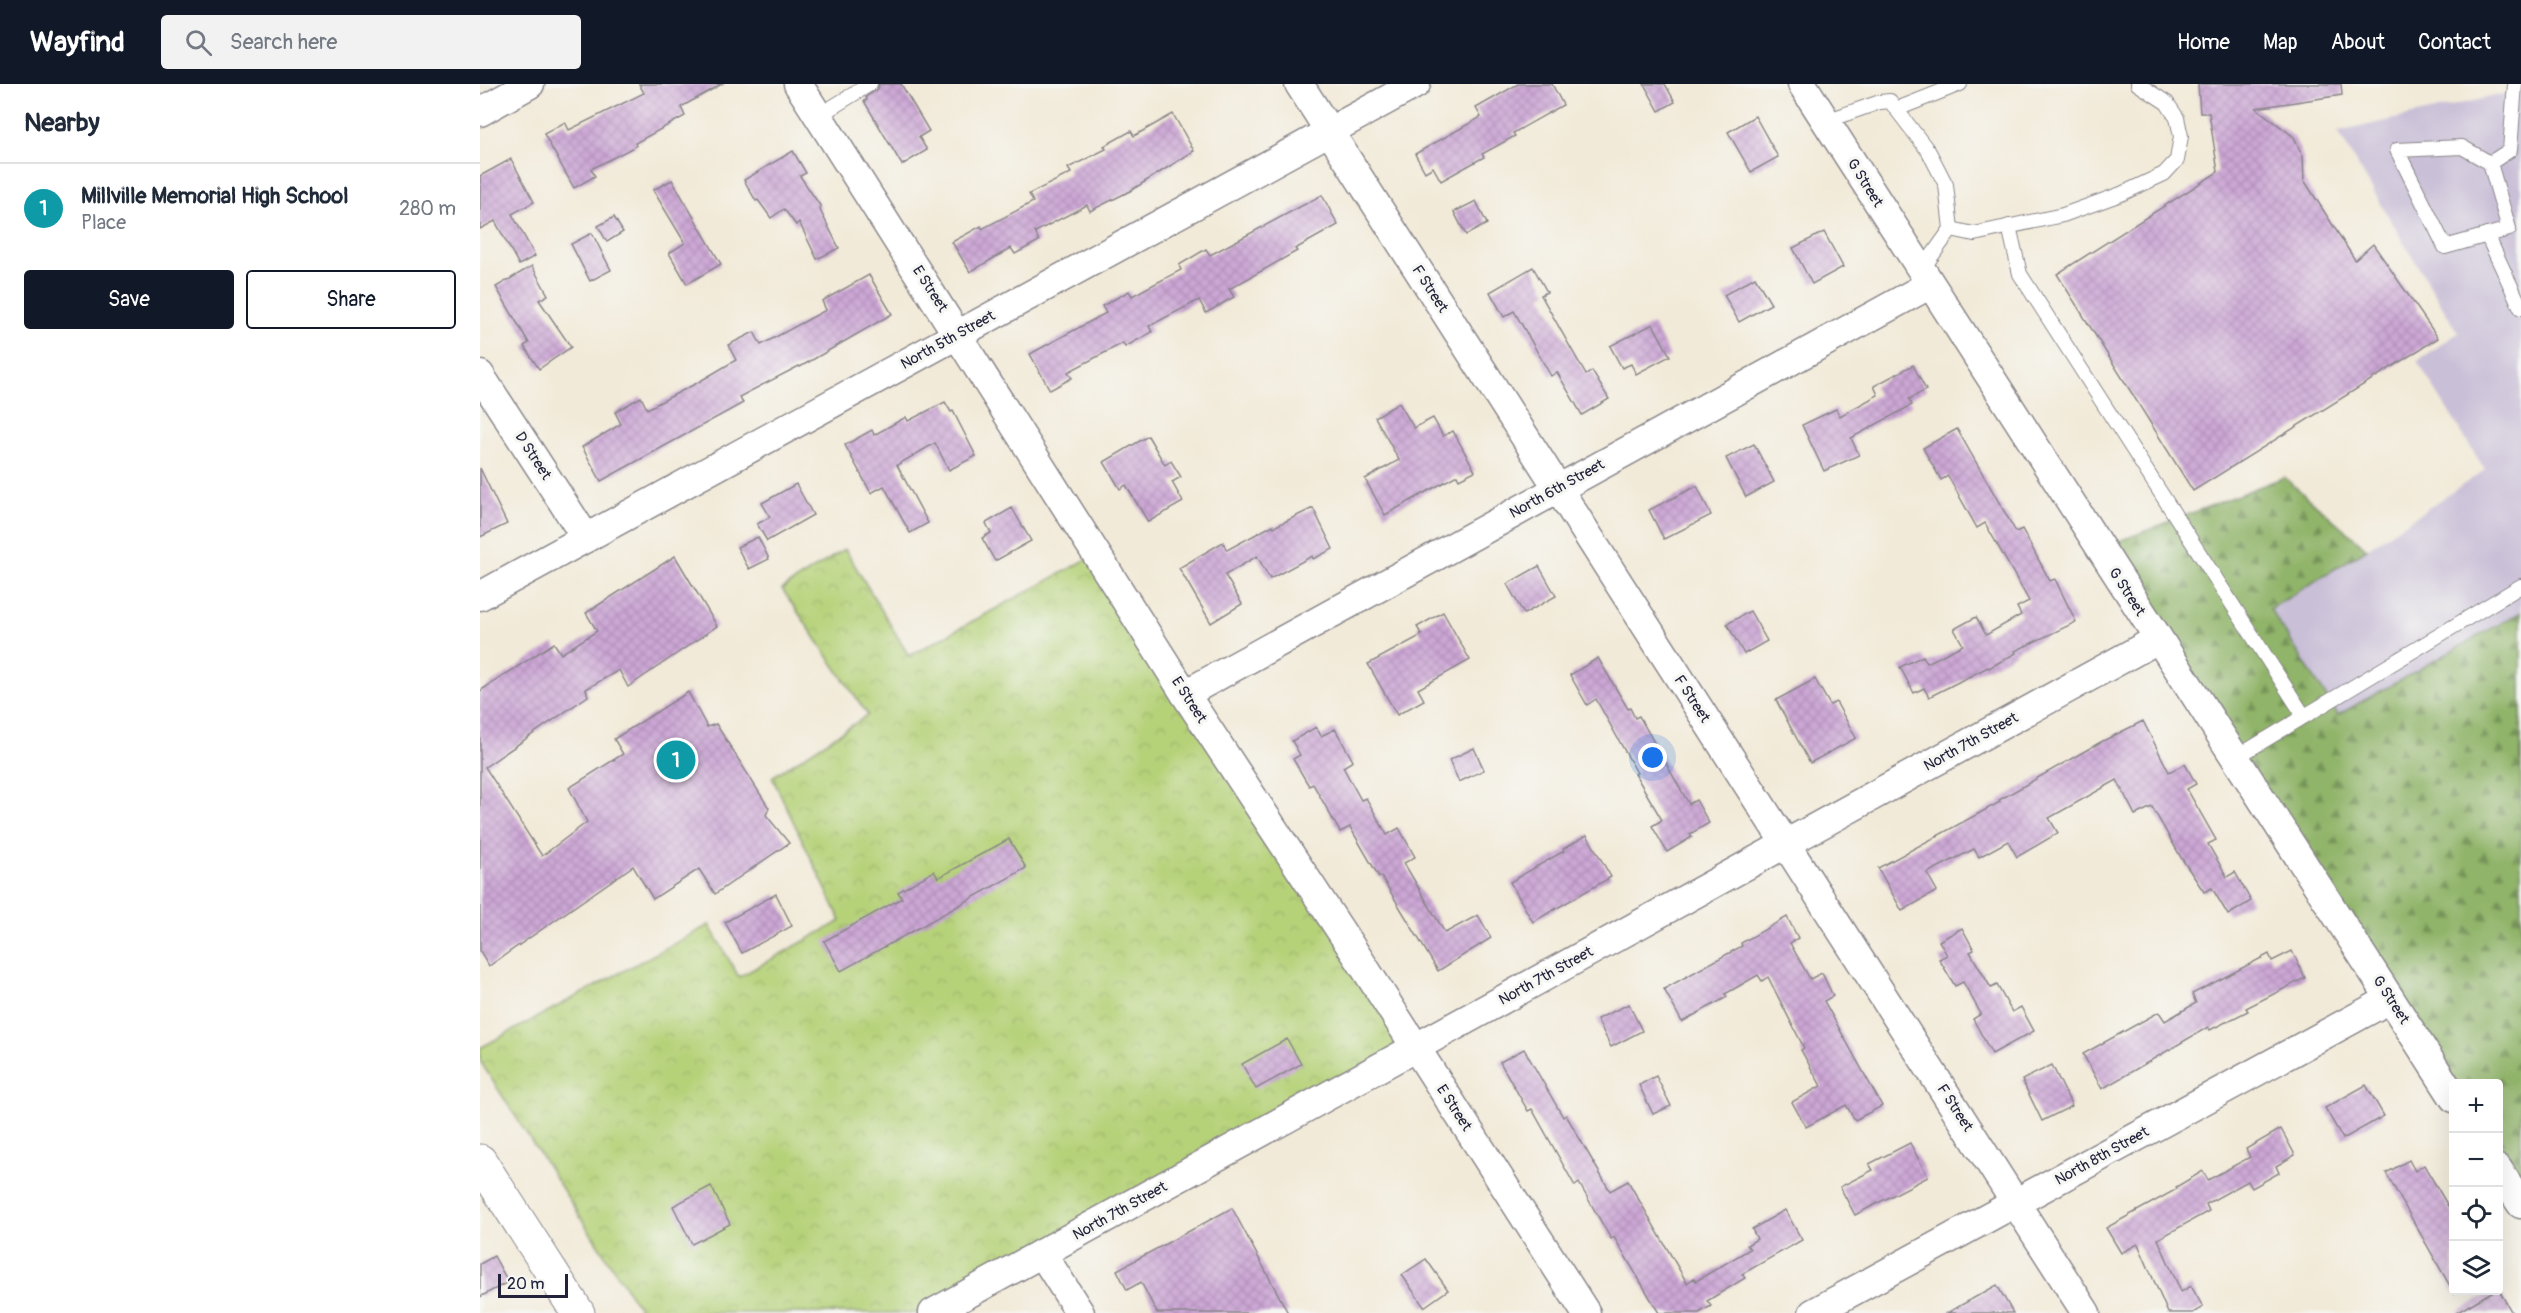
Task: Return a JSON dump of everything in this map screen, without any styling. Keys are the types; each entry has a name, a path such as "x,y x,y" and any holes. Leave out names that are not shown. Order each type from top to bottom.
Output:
{"main road":[{"path":"480,1161 578,1313"}],"street":[{"path":"480,112 530,84"},
{"name":"E Street","path":"798,84 1185,694 1416,1047 1586,1313"},
{"name":"F Street","path":"1299,84 2086,1313"},
{"name":"North 5th Street","path":"480,596 1416,84"},
{"name":"G Street","path":"1802,84 2449,1090"},
{"name":"North 6th Street","path":"1185,694 1558,489 1925,278"},
{"name":"D Street","path":"480,375 586,538"},
{"name":"North 7th Street","path":"933,1313 2158,639"},
{"name":"North 8th Street","path":"1813,1313 2390,999"},
{"path":"2503,1175 2521,1204"},
{"path":"1042,1253 1080,1313"}],"lane":[{"path":"818,116 870,84"},
{"path":"1897,109 1960,84"},
{"path":"1951,229 1974,234 2063,215 2096,204 2164,174 2176,160 2181,136 2177,118 2167,103 2138,84"},
{"path":"2490,163 2510,150 2516,84"},
{"path":"1826,121 1880,102 1890,101 1929,152 1946,185 1951,229 1925,278"},
{"path":"2462,147 2490,163 2509,229 2445,247 2397,150 2462,147"},
{"path":"2009,226 2020,274 2304,716"},
{"path":"2487,235 2521,308"},
{"path":"2235,758 2521,586"}],"shaded area":[{"path":"2521,90 2521,612 2338,715 2270,609 2367,549 2485,470 2417,361 2458,333 2338,132"}],"green space":[{"path":"2284,477 2367,549 2270,609 2338,715 2521,612 2521,1206 2503,1177 2503,1079 2451,1079 2099,549"},
{"path":"845,549 909,656 1089,558 1410,1050 936,1313 642,1313 480,1061 480,1048 709,925 739,977 841,921 772,777 868,715 782,589"}],"building":[{"path":"639,84 722,84 681,107 685,116 635,143 636,146 591,169 595,176 574,188 544,134 565,122 569,130 644,93"},
{"path":"879,84 901,84 929,131 919,137 927,150 902,165 864,101 878,89"},
{"path":"1518,84 1552,84 1563,105 1513,133 1515,136 1482,154 1484,157 1441,181 1433,167 1425,172 1415,154 1481,117 1476,108"},
{"path":"1644,84 1665,84 1675,102 1659,111"},
{"path":"2198,84 2341,84 2342,95 2256,108 2294,137 2303,157 2304,180 2355,260 2373,244 2438,338 2193,491 2057,274 2218,172 2209,113 2200,113"},
{"path":"1173,114 1194,151 1130,191 1090,211 1087,205 1035,232 1039,241 1015,254 1011,248 970,272 952,242 1033,202 1029,194 1071,173 1068,168 1106,149 1104,146 1131,131 1134,136"},
{"path":"1755,116 1778,157 1751,172 1728,132"},
{"path":"793,151 806,173 800,176 821,207 819,208 839,248 817,259 799,222 796,225 784,209 771,218 758,200 756,201 744,180"},
{"path":"511,159 534,202 512,214 535,256 519,265 495,221 480,229 480,176"},
{"path":"672,180 721,264 687,284 669,253 685,243 653,190"},
{"path":"1322,195 1338,225 1229,289 1234,297 1206,313 1199,300 1149,326 1152,332 1125,347 1123,343 1068,372 1072,378 1050,390 1030,354 1106,313 1102,306 1129,291 1132,296 1181,270 1179,265 1206,249 1210,255"},
{"path":"1476,201 1487,224 1466,235 1454,212"},
{"path":"614,217 623,232 607,242 598,226"},
{"path":"1824,232 1843,267 1812,284 1793,248"},
{"path":"592,233 611,270 590,281 571,244"},
{"path":"532,266 548,295 539,300 571,347 539,369 524,346 529,343 496,287"},
{"path":"1533,267 1547,292 1541,295 1586,375 1592,371 1609,399 1582,415 1557,372 1551,376 1514,311 1504,317 1490,292"},
{"path":"869,275 892,314 800,367 739,397 743,403 601,481 582,447 621,424 615,412 641,397 647,409 697,383 736,360 728,345 754,332 761,345 826,310 822,301"},
{"path":"1755,277 1771,304 1739,322 1724,295"},
{"path":"1653,324 1670,356 1636,374 1631,364 1622,368 1610,346"},
{"path":"1913,365 1926,390 1909,399 1912,405 1851,438 1859,455 1824,471 1802,425 1836,409 1840,416 1878,395 1874,386"},
{"path":"945,402 951,412 953,411 976,456 949,470 935,443 897,465 928,523 910,533 884,486 871,493 845,445 872,430 874,435 906,417 908,421"},
{"path":"1399,403 1414,428 1433,418 1443,436 1453,431 1475,471 1459,479 1457,475 1385,515 1365,479 1399,460 1375,417"},
{"path":"1957,429 2016,532 2022,529 2050,581 2055,579 2076,622 2015,651 2016,653 1989,668 1929,697 1924,688 1914,693 1900,667 1923,656 1927,663 1963,645 1954,629 1976,617 1986,635 2021,615 2017,607 2029,601 1985,523 1977,528 1948,476 1941,480 1923,448"},
{"path":"1148,436 1165,465 1171,461 1181,477 1172,482 1183,502 1148,522 1126,485 1120,489 1104,462"},
{"path":"1754,444 1774,482 1746,497 1726,458"},
{"path":"480,468 507,524 480,537"},
{"path":"796,484 813,515 767,541 757,524 770,517 762,503"},
{"path":"1697,486 1711,515 1664,539 1649,510"},
{"path":"1012,508 1031,541 995,561 982,538 991,533 986,523"},
{"path":"1313,508 1333,549 1313,559 1312,556 1270,579 1257,556 1225,575 1242,604 1211,623 1179,568 1223,542 1227,550 1273,525 1274,527"},
{"path":"758,537 769,559 749,569 737,547"},
{"path":"675,556 717,626 628,687 619,670 586,689 588,696 485,767 542,856 587,822 569,788 623,754 614,739 688,692 707,727 716,724 769,808 766,815 789,843 715,894 699,869 653,899 633,866 489,966 480,951 480,691 554,643 561,654 597,631 586,613"},
{"path":"1539,566 1556,596 1524,614 1507,584"},
{"path":"1750,611 1767,641 1744,654 1727,624"},
{"path":"1443,612 1470,660 1418,689 1424,700 1397,715 1368,664 1422,635 1417,627"},
{"path":"1598,658 1628,709 1630,708 1635,718 1639,716 1689,804 1696,800 1709,823 1690,834 1692,837 1667,852 1652,826 1662,820 1635,774 1637,773 1596,699 1587,705 1570,675"},
{"path":"1815,679 1830,705 1836,702 1856,738 1810,763 1776,700"},
{"path":"2143,721 2169,772 2185,764 2196,784 2187,789 2216,840 2208,844 2227,877 2235,872 2251,901 2228,915 2212,888 2204,892 2152,807 2135,815 2117,780 2049,818 2058,833 2017,857 2008,841 1979,857 1974,849 1927,873 1937,891 1902,911 1878,868 2000,802 1999,800 2099,743"},
{"path":"1316,727 1321,736 1335,729 1353,761 1343,767 1361,800 1366,798 1387,835 1399,828 1415,857 1404,863 1445,933 1478,915 1491,938 1438,971 1350,827 1340,832 1313,784 1309,786 1293,759 1300,755 1292,741"},
{"path":"1474,748 1484,770 1459,782 1449,760"},
{"path":"1587,835 1611,877 1533,922 1510,882"},
{"path":"1009,839 1026,868 841,971 824,941 902,898 898,892 934,871 938,878"},
{"path":"776,894 792,926 742,953 725,922"},
{"path":"1787,917 1798,938 1790,943 1810,979 1822,973 1833,996 1824,1001 1882,1106 1855,1120 1846,1105 1806,1127 1792,1102 1821,1086 1801,1050 1804,1048 1768,977 1762,981 1758,975 1725,994 1727,997 1682,1022 1664,989 1742,946 1741,943"},
{"path":"1962,928 1974,950 1970,952 1991,988 1997,985 2012,1012 2021,1007 2034,1031 1992,1054 1973,1019 1981,1014 1963,982 1955,986 1939,959 1947,955 1939,941"},
{"path":"2292,951 2305,978 2246,1008 2248,1011 2210,1030 2208,1027 2102,1089 2083,1054 2159,1012 2165,1021 2196,1003 2192,994 2269,954 2272,961"},
{"path":"1629,1004 1642,1031 1611,1047 1597,1019"},
{"path":"1287,1039 1301,1064 1256,1089 1242,1064"},
{"path":"1524,1049 1563,1117 1566,1115 1610,1191 1628,1181 1687,1283 1694,1278 1696,1281 1750,1249 1747,1245 1757,1239 1752,1229 1785,1210 1802,1240 1742,1274 1745,1278 1707,1301 1711,1306 1699,1313 1659,1313 1614,1237 1611,1239 1579,1183 1575,1186 1532,1109 1528,1111 1500,1062"},
{"path":"2052,1065 2072,1106 2042,1121 2022,1080"},
{"path":"1656,1076 1671,1106 1653,1114 1639,1085"},
{"path":"2366,1085 2384,1116 2343,1139 2325,1108"},
{"path":"2281,1129 2295,1155 2276,1166 2279,1173 2252,1188 2248,1181 2206,1204 2209,1211 2158,1239 2181,1292 2191,1286 2203,1307 2193,1313 2168,1313 2138,1244 2121,1253 2106,1228 2177,1189 2176,1187 2203,1171 2208,1180 2250,1157 2246,1149"},
{"path":"1910,1143 1928,1177 1855,1215 1840,1187 1873,1170 1869,1164"},
{"path":"2409,1160 2415,1171 2424,1165 2449,1208 2449,1284 2386,1173"},
{"path":"711,1186 730,1224 692,1244 673,1206"},
{"path":"1232,1208 1288,1313 1157,1313 1141,1282 1127,1290 1117,1270"},
{"path":"494,1256 508,1282 480,1297 480,1264"},
{"path":"1426,1259 1448,1290 1424,1307 1402,1275"},
{"path":"1997,1285 2013,1313 1947,1313"},
{"path":"2487,1295 2502,1295 2512,1313 2456,1313"}],"place":[{"name":"Millville Memorial High School","path":"676,760"}]}
